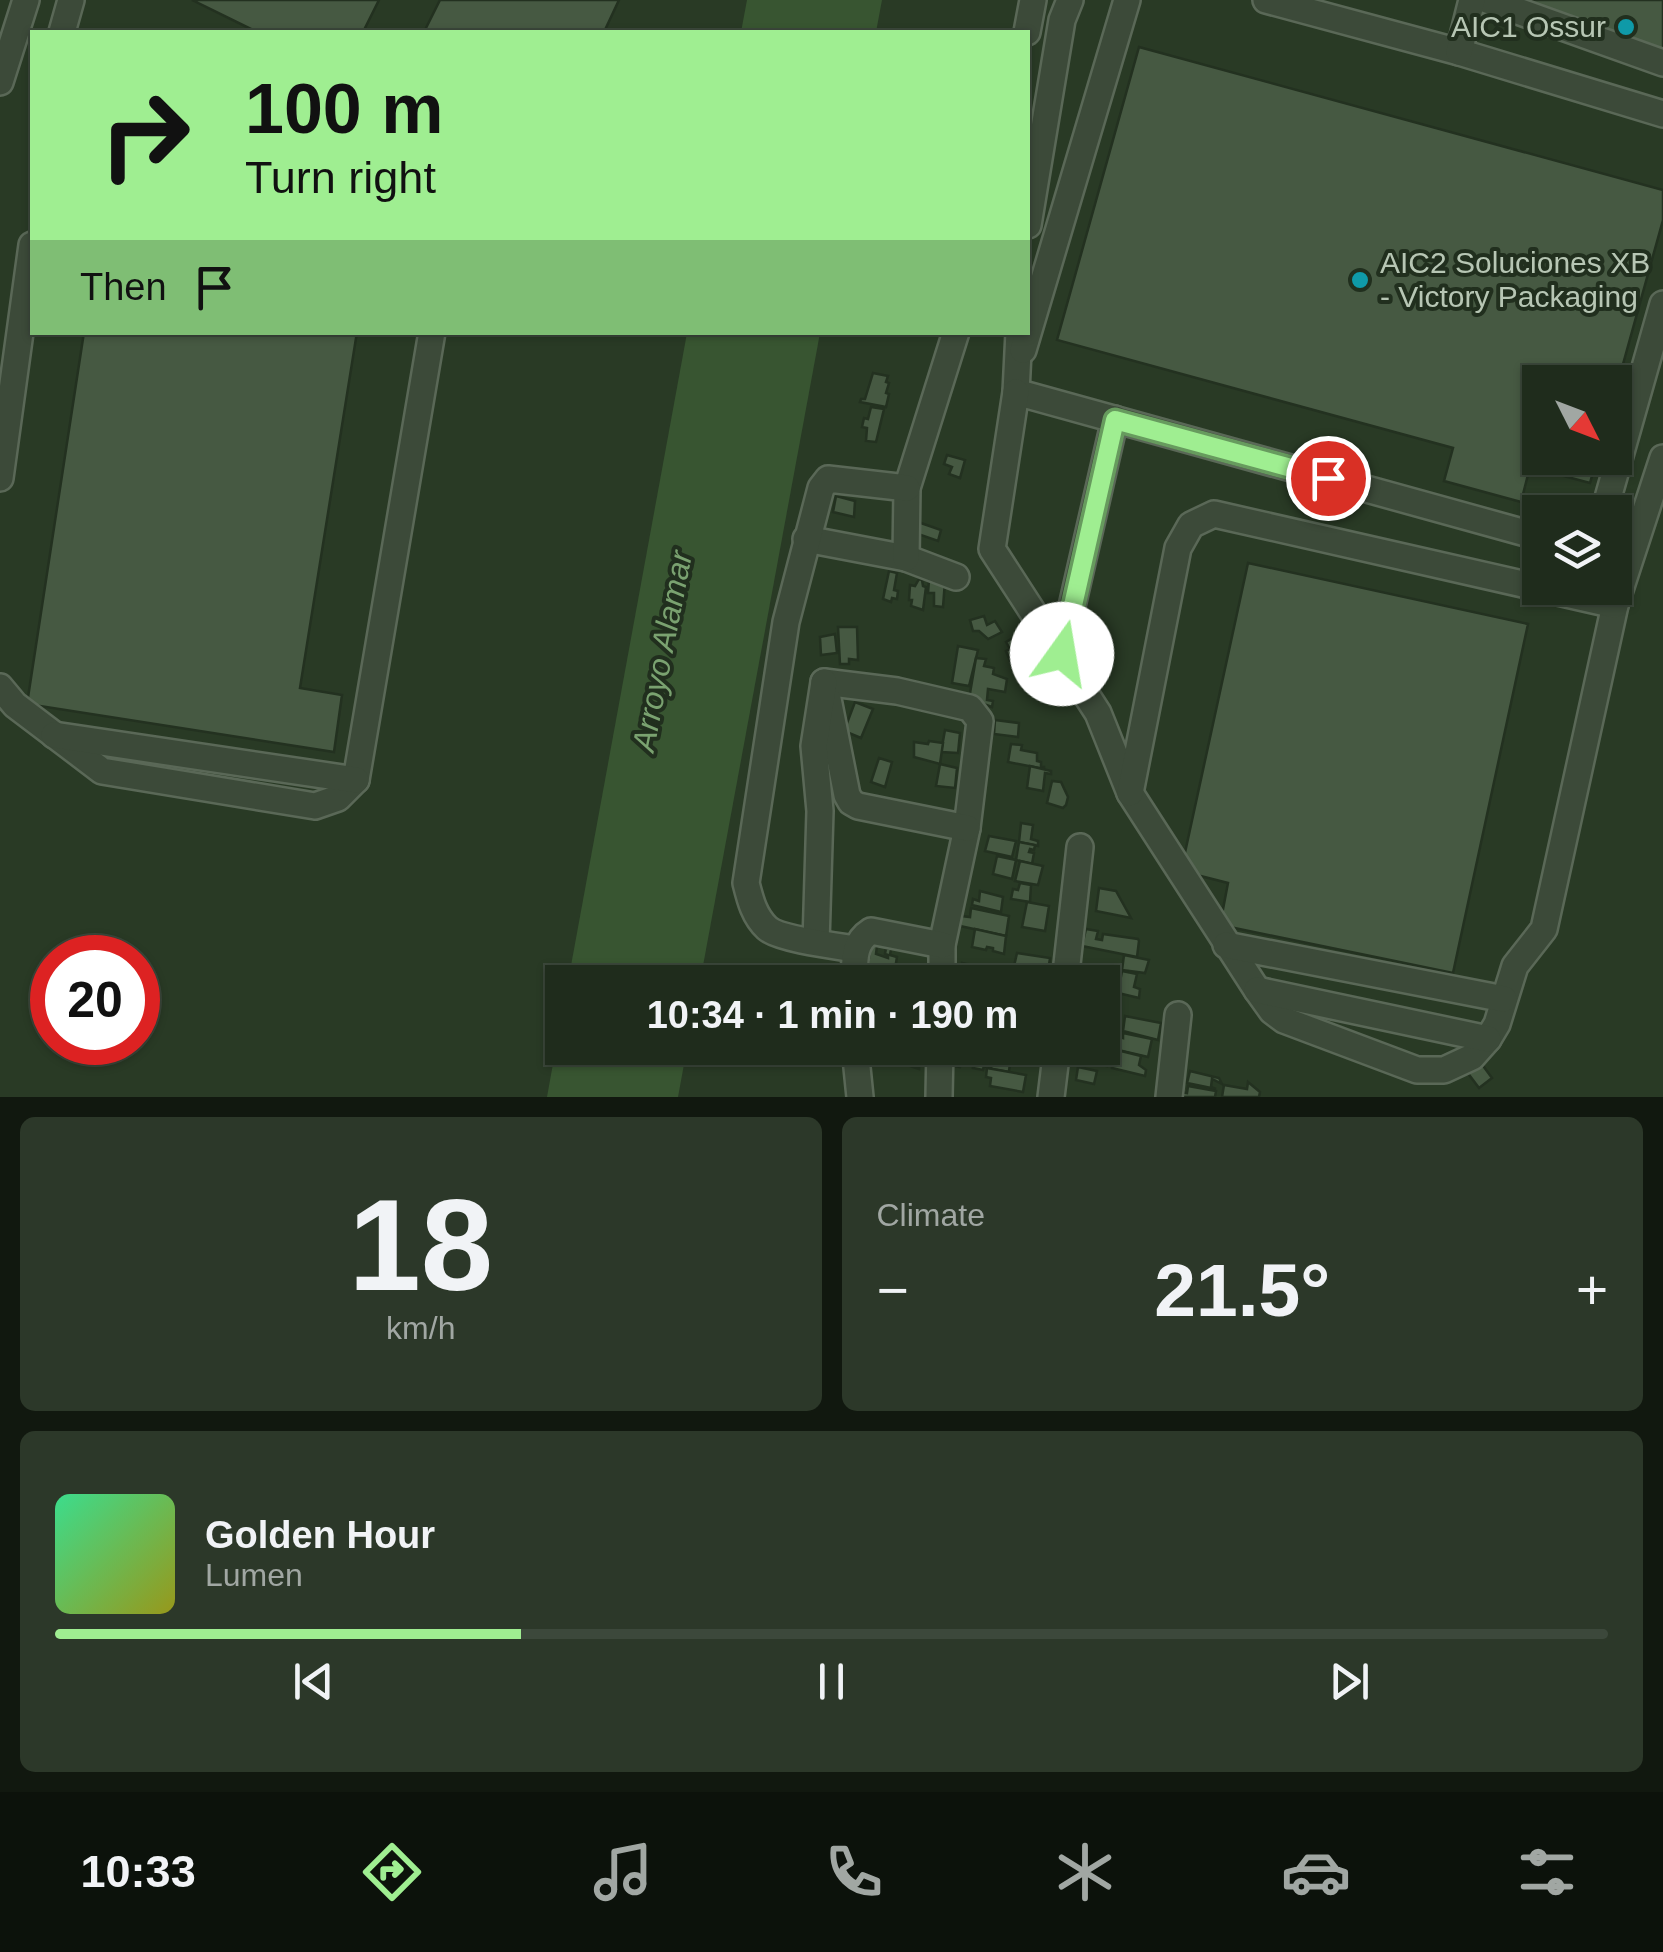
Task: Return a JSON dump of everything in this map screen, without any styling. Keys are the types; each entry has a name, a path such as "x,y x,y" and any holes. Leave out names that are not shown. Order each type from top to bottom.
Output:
{"street":[{"path":"0,82 26,0"},
{"path":"63,30 71,0"},
{"path":"1027,30 1033,0"},
{"path":"1030,213 1062,20 1070,0"},
{"path":"1030,332 1128,0"},
{"path":"1266,0 1459,52 1663,114"},
{"path":"1459,52 1472,0"},
{"path":"1487,0 1663,63"},
{"path":"0,478 30,260"},
{"path":"1609,495 1663,304"},
{"path":"0,687 52,734 356,780 431,335"},
{"path":"906,558 907,488 955,335"},
{"path":"1020,335 992,549 1098,713 1130,793 1256,990 1284,1020 1416,1070 1444,1070 1472,1058 1488,1039 1497,1024 1515,966 1544,929 1615,605"},
{"path":"1016,380 1029,335"},
{"path":"1016,380 1115,420 1522,533"},
{"path":"1062,654 1115,420"},
{"path":"1632,533 1663,458"},
{"path":"860,942 816,942 768,929 752,906 746,883 786,622 821,488 828,480 907,488"},
{"path":"1130,793 1178,548 1192,525 1214,514 1522,584"},
{"path":"806,539 906,558 956,577"},
{"path":"816,942 820,811 814,746 824,682"},
{"path":"824,682 896,691 970,708 980,721 967,828 942,945 942,965"},
{"path":"824,682 851,802 967,828"},
{"path":"1066,965 1080,847"},
{"path":"857,965 860,942 871,930 942,945"},
{"path":"1226,945 1504,999"},
{"path":"1256,990 1488,1039"},
{"path":"1168,1097 1178,1015"},
{"path":"857,1065 860,1097"},
{"path":"938,1097 939,1065"},
{"path":"1051,1097 1055,1065"}],"water":[{"path":"747,0 882,0 876,30 741,30"},
{"name":"Arroyo Alamar","path":"687,335 820,335 703,965 571,965"},
{"path":"553,1065 684,1065 678,1097 547,1097"}],"building":[{"path":"192,0 379,0 364,30 253,30"},
{"path":"440,0 619,0 605,30 425,30"},
{"name":"AIC1 Ossur","path":"1516,0 1663,0 1663,53"},
{"name":"AIC2 Soluciones XB - Victory Packaging","path":"1139,47 1663,190 1663,220 1623,365 1522,365 1522,475 1528,475 1521,502 1444,481 1453,448 1057,340"},
{"path":"84,335 357,335 300,688 342,695 334,752 27,704"},
{"path":"873,373 888,376 886,407 860,402 865,399"},
{"path":"871,407 884,409 876,442 866,441 867,428 862,427"},
{"path":"947,455 965,460 960,478 949,474 952,467 944,464"},
{"name":"AIC2 Soluciones XB - Victory Packaging","path":"1560,475 1592,475 1590,483"},
{"path":"836,496 855,501 854,517 833,512"},
{"path":"918,522 941,530 938,541 915,533"},
{"path":"1248,563 1528,624 1453,973 1220,925 1228,883 1181,871"},
{"path":"889,571 897,573 897,599 892,598 891,602 883,599"},
{"path":"919,579 926,587 923,610 911,606 909,600 910,585 915,586"},
{"path":"929,580 945,581 943,607 934,606 934,593 928,593"},
{"path":"984,616 987,625 995,621 1002,632 988,639 973,631 970,620"},
{"path":"838,627 857,627 858,660 849,659 849,664 840,664"},
{"path":"835,634 837,653 821,655 820,637"},
{"path":"1013,638 1028,666 1019,671 1006,651 1010,649 1006,642"},
{"path":"958,646 978,650 969,686 952,683"},
{"path":"976,658 986,659 984,666 994,668 993,674 1007,679 1005,692 988,689 987,700 993,701 992,707 969,699"},
{"path":"855,702 873,709 861,738 844,731"},
{"path":"995,720 1019,723 1018,737 994,734"},
{"path":"945,730 960,733 958,753 941,752"},
{"path":"914,742 943,743 940,764 914,757"},
{"path":"1011,744 1037,753 1037,761 1044,769 1008,762"},
{"path":"879,758 892,762 885,787 871,782"},
{"path":"940,764 957,768 955,788 936,786"},
{"path":"1030,766 1051,771 1045,773 1043,791 1027,788"},
{"path":"1052,781 1061,782 1068,797 1063,808 1047,803"},
{"path":"1021,823 1033,825 1031,839 1038,841 1038,846 1019,842"},
{"path":"989,836 1016,841 1012,857 985,851"},
{"path":"1019,842 1035,845 1029,852 1034,853 1032,864 1016,860"},
{"path":"997,856 1016,860 1012,879 993,874"},
{"path":"1020,861 1043,866 1038,885 1015,881"},
{"path":"1020,883 1031,885 1030,902 1011,899 1013,889 1018,890"},
{"path":"1099,888 1116,891 1131,918 1096,911"},
{"path":"980,891 1003,897 1001,912 972,905 973,899 979,901"},
{"path":"1027,902 1049,906 1045,931 1022,927"},
{"path":"971,908 1009,916 1006,936 960,926 961,916 970,917"},
{"path":"975,929 1006,936 1004,954 993,948 972,947"},
{"path":"1086,929 1098,931 1096,939 1102,940 1103,934 1138,939 1137,957 1082,946"},
{"path":"871,945 877,946 876,954 888,958 886,948 897,957 896,965 868,964"},
{"path":"1017,953 1050,958 1049,965 1014,965"},
{"path":"1124,955 1149,960 1145,973 1122,970"},
{"path":"1122,971 1137,974 1134,987 1140,989 1139,998 1120,993"},
{"path":"1125,1016 1161,1023 1158,1040 1123,1031"},
{"path":"1123,1033 1152,1039 1148,1057 1120,1050 1120,1037"},
{"path":"1120,1051 1141,1056 1139,1065 1146,1070 1145,1076 1112,1068 1120,1065"},
{"path":"1481,1063 1492,1078 1479,1088 1467,1072"},
{"path":"991,1065 1010,1065 1009,1072 991,1069"},
{"path":"1078,1067 1097,1071 1094,1084 1076,1080"},
{"path":"987,1068 1026,1075 1023,1092 990,1086"},
{"path":"1190,1071 1219,1078 1222,1084 1212,1079 1211,1087 1216,1089 1187,1083"},
{"path":"1248,1082 1260,1092 1259,1097 1222,1097 1224,1085 1247,1089"},
{"path":"1188,1086 1216,1091 1215,1097 1179,1097 1180,1092 1187,1093"}],"place":[{"name":"AIC1 Ossur","path":"1626,27"},
{"name":"AIC2 Soluciones XB - Victory Packaging","path":"1360,280"}],"route":[{"path":"1062,654 1115,420 1328,478"}]}
